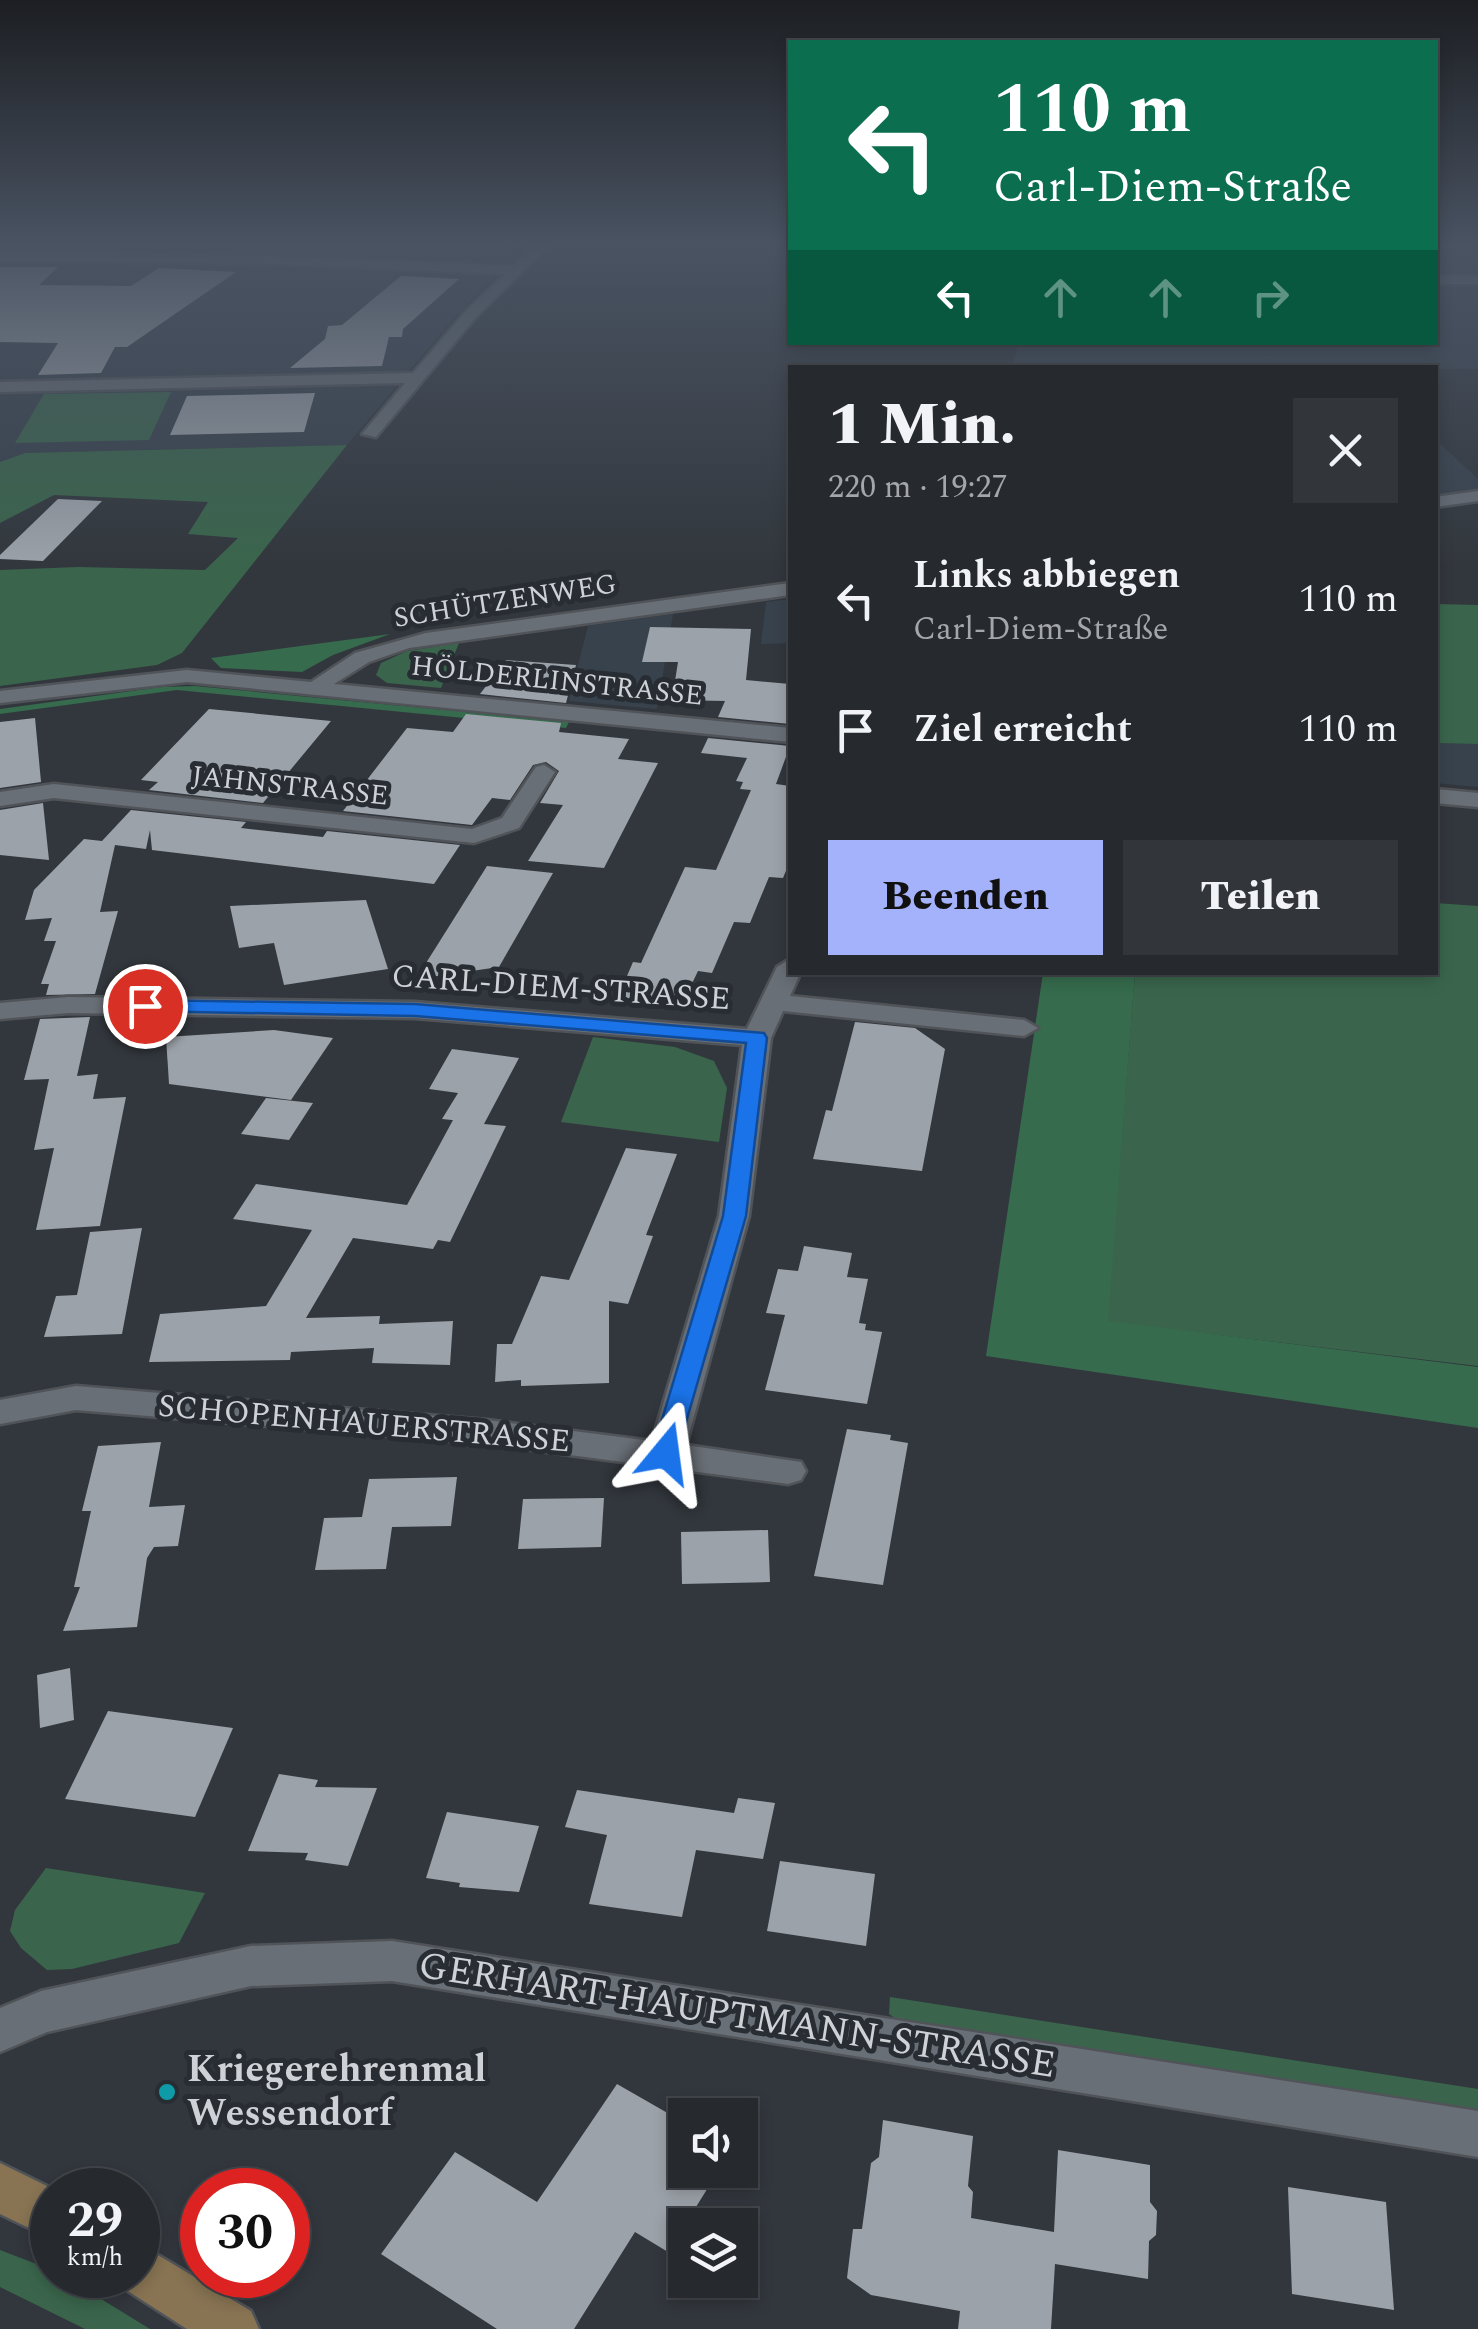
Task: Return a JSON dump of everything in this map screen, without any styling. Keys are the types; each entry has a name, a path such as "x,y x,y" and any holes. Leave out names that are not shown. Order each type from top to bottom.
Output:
{"street":[{"path":"370,434 439,351"},
{"path":"0,387 416,378"},
{"path":"1438,502 1478,496"},
{"name":"SCHÜTZENWEG","path":"318,687 344,664 390,646 444,635 788,589"},
{"path":"0,696 187,676 318,687"},
{"name":"HÖLDERLINSTRASSE","path":"318,687 788,735"},
{"name":"JAHNSTRASSE","path":"0,798 54,792 474,836 512,823 544,772"},
{"path":"1438,796 1478,800"},
{"path":"666,1453 734,1216 757,1038 788,970"},
{"path":"774,1002 1024,1028"},
{"name":"CARL-DIEM-STRASSE","path":"0,1011 68,1005 415,1010 757,1038"},
{"name":"SCHOPENHAUERSTRASSE","path":"0,1412 76,1398 486,1432 788,1470"},
{"name":"GERHART-HAUPTMANN-STRASSE","path":"0,2031 41,2012 251,1966 392,1961 1478,2134"},
{"path":"0,2187 30,2203"},
{"path":"160,2282 232,2329"}],"shaded area":[{"path":"0,351 426,351 347,445 25,453 0,462"},
{"path":"1017,351 1478,351 1478,369 1438,369 1438,365 1012,365"},
{"path":"1438,442 1478,479 1478,489 1438,495"},
{"path":"788,599 788,643 761,644 766,602"},
{"path":"673,614 657,709 569,701 588,626"},
{"path":"1438,743 1478,744 1478,787 1438,783"}],"green space":[{"path":"171,392 149,440 15,443 44,394"},
{"path":"347,445 182,653 157,665 0,686 0,570 205,570 238,538 188,534 208,502 54,495 0,523 0,462 25,453"},
{"path":"1438,604 1478,605 1478,744 1438,743"},
{"path":"390,634 333,655 302,672 221,668 211,658"},
{"path":"459,643 441,688 387,683 376,675 381,663 407,651"},
{"path":"195,686 569,722 566,728 177,690 0,714 0,709"},
{"path":"1438,903 1478,906 1478,1366 1107,1322 1135,975 1438,975"},
{"path":"1043,975 1135,975 1108,1321 1478,1367 1478,1428 986,1356"},
{"path":"593,1037 675,1047 714,1061 727,1088 719,1142 561,1122"},
{"path":"46,1868 205,1893 179,1943 72,1969 47,1970 21,1948 10,1931 15,1910"},
{"path":"890,1997 1478,2089 1478,2123 921,2036 889,2014"},
{"path":"0,2250 30,2262 30,2298 99,2298 150,2329 85,2329 0,2287"}],"building":[{"path":"53,351 113,351 101,373 38,375"},
{"path":"311,351 386,351 382,366 290,368"},
{"path":"315,393 304,432 170,435 187,396"},
{"path":"58,499 102,501 43,561 0,559 0,555"},
{"path":"650,627 751,629 746,680 788,684 788,724 718,717 725,701 672,700 678,662 642,662"},
{"path":"506,660 576,665 566,703 480,694"},
{"path":"209,709 331,721 263,803 149,790 158,782 141,780"},
{"path":"466,714 561,723 559,732 629,739 618,759 658,763 604,868 528,861 563,805 540,803 559,771 546,762 533,765 510,800 492,798 472,825 343,811 407,728 453,732"},
{"path":"35,718 41,782 0,788 0,722"},
{"path":"708,738 788,746 776,784 788,786 788,866 783,878 769,877 750,923 734,922 712,973 698,971 687,994 677,993 672,1004 618,997 633,962 641,963 685,867 716,870 751,790 740,789 743,782 736,781 747,758 701,753"},
{"path":"43,803 49,860 0,855 0,810"},
{"path":"131,810 246,822 241,828 323,837 327,831 460,845 434,884 152,850 150,830 146,849 115,845 100,912 118,911 95,994 46,995 49,984 41,984 56,941 44,941 52,918 25,920 34,890 84,839 102,841"},
{"path":"487,866 553,873 499,967 416,979"},
{"path":"366,900 388,969 284,985 274,943 239,948 230,906"},
{"path":"90,1017 77,1076 98,1074 93,1099 126,1097 100,1226 36,1230 54,1148 34,1150 49,1079 24,1080 40,1019"},
{"path":"855,1022 915,1028 945,1049 922,1171 813,1159 826,1110 832,1111"},
{"path":"274,1030 333,1038 291,1100 169,1084 166,1037"},
{"path":"452,1049 519,1058 484,1124 506,1126 450,1242 438,1240 433,1249 353,1238 306,1318 380,1316 379,1324 453,1321 450,1365 372,1363 374,1348 291,1352 290,1360 149,1362 160,1314 266,1306 312,1230 233,1219 256,1184 407,1205 453,1120 442,1119 458,1093 429,1089"},
{"path":"266,1098 313,1103 289,1140 241,1134"},
{"path":"626,1148 677,1154 646,1235 653,1236 628,1304 609,1301 609,1383 521,1386 521,1380 495,1382 497,1344 512,1344 541,1276 569,1280"},
{"path":"142,1228 122,1334 44,1337 56,1296 77,1295 90,1232"},
{"path":"804,1246 852,1253 847,1277 868,1279 859,1323 866,1324 865,1330 882,1332 867,1404 765,1390 785,1315 766,1313 778,1269 798,1271"},
{"path":"847,1429 891,1435 890,1440 908,1443 883,1585 814,1576"},
{"path":"161,1442 149,1507 185,1505 178,1546 154,1547 147,1558 137,1627 63,1631 80,1587 74,1587 91,1511 82,1511 98,1446"},
{"path":"457,1477 451,1526 392,1527 386,1569 315,1570 324,1518 362,1517 369,1479"},
{"path":"604,1498 601,1547 518,1549 523,1499"},
{"path":"768,1530 770,1582 682,1584 681,1532"},
{"path":"70,1668 74,1720 40,1728 37,1675"},
{"path":"108,1711 233,1728 195,1817 65,1799"},
{"path":"279,1774 318,1780 315,1787 377,1788 348,1866 305,1860 308,1853 248,1851"},
{"path":"577,1790 734,1813 738,1798 775,1803 763,1859 696,1850 682,1917 589,1904 607,1835 565,1827"},
{"path":"447,1812 539,1826 519,1892 459,1887 460,1883 426,1878"},
{"path":"780,1861 875,1874 866,1946 767,1931"},
{"path":"617,2084 668,2113 668,2188 708,2188 695,2208 668,2208 668,2252 635,2232 574,2329 497,2329 381,2254 455,2152 537,2202"},
{"path":"883,2120 973,2136 968,2186 973,2192 971,2218 1054,2232 1058,2150 1150,2165 1150,2202 1157,2211 1156,2235 1149,2241 1148,2279 1055,2264 1051,2329 958,2329 960,2311 871,2295 847,2278 853,2229 862,2229 871,2163 879,2157"},
{"path":"1288,2187 1386,2202 1394,2310 1292,2294"}],"place":[{"name":"Kriegerehrenmal Wessendorf","path":"167,2092"}],"route":[{"path":"145,1006 415,1010 757,1038 734,1216 666,1453"}]}
